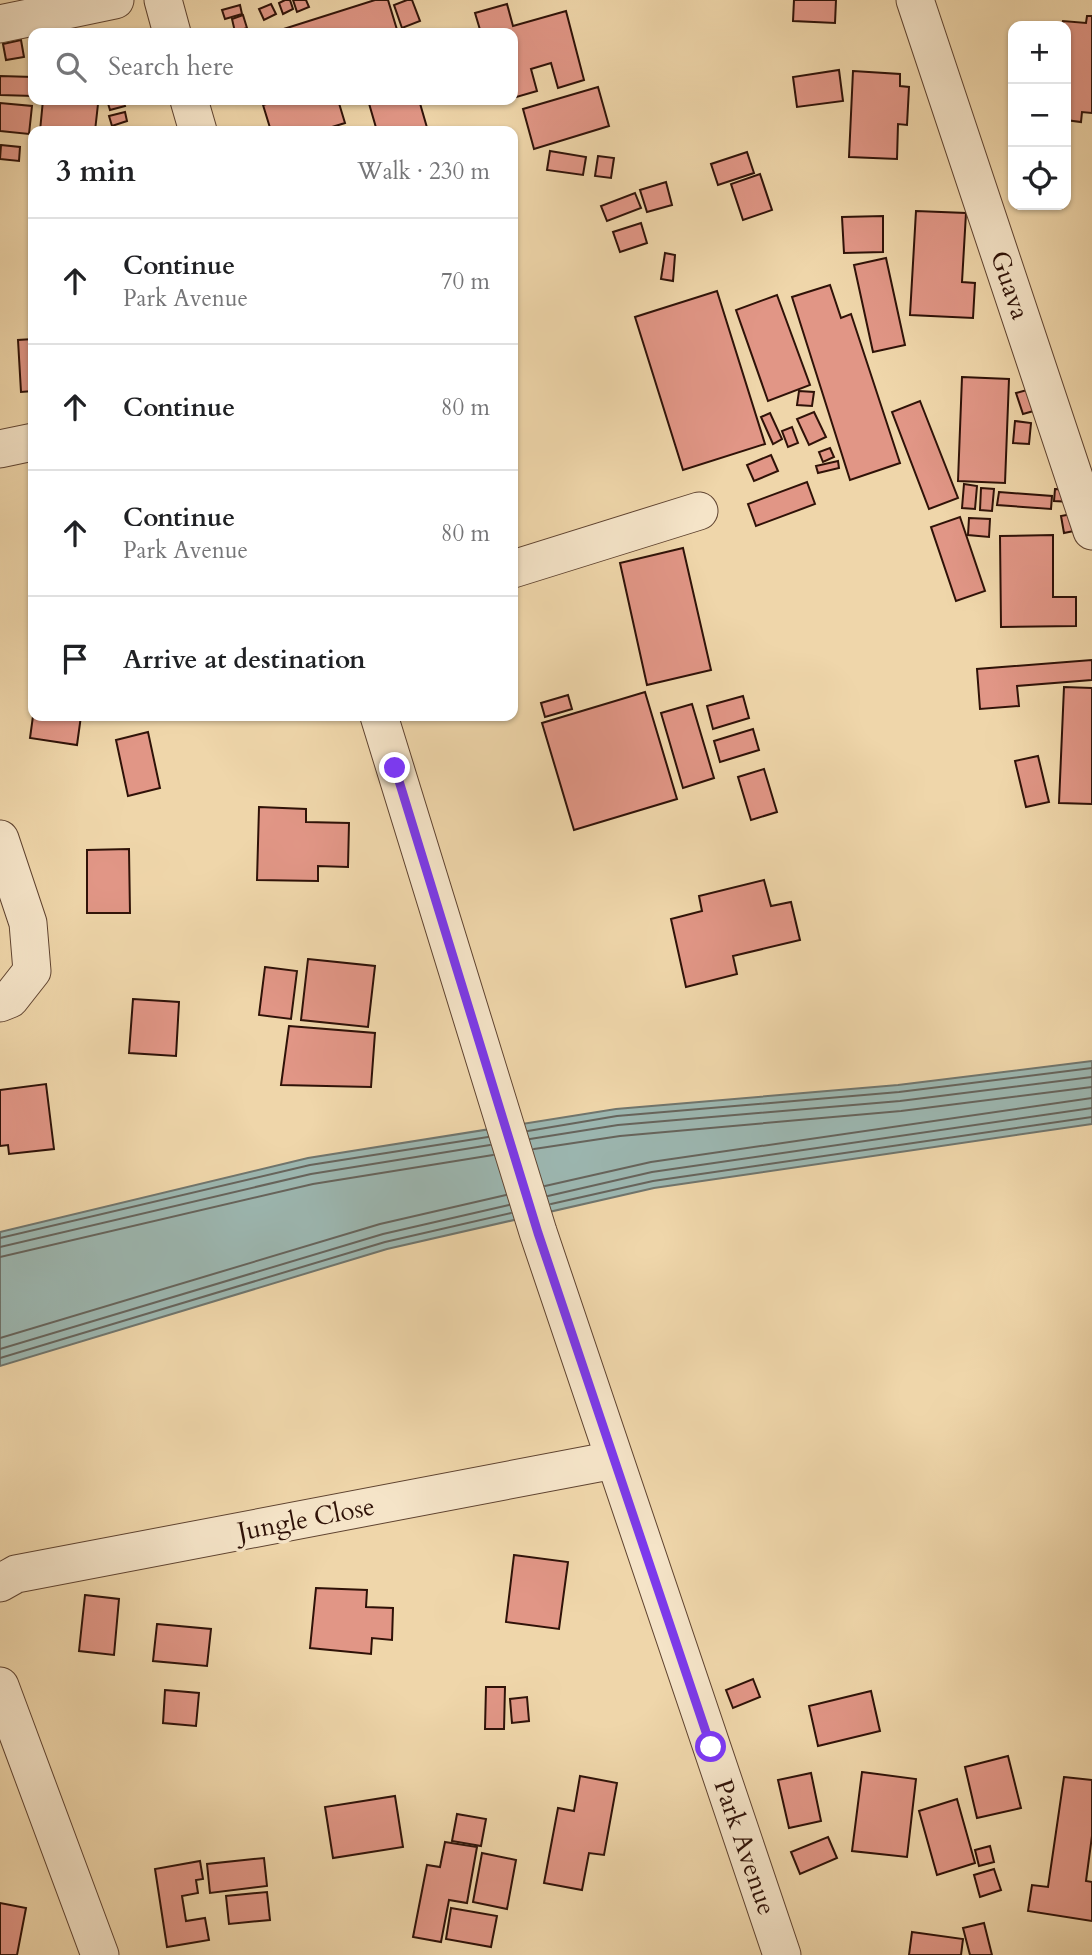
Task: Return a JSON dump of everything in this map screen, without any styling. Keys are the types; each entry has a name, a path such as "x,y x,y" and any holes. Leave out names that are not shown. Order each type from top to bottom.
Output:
{"street":[{"path":"0,24 115,0"},
{"path":"163,0 171,28"},
{"name":"Guava","path":"915,0 1092,531"},
{"path":"190,105 197,126"},
{"path":"0,449 28,443"},
{"path":"518,567 699,511"},
{"name":"Park Avenue","path":"381,721 502,1108 538,1233 782,1955"},
{"path":"0,839 28,923 32,971 10,999 0,1003"},
{"name":"Jungle Close","path":"0,1583 16,1574 614,1460"},
{"path":"0,1686 100,1955"}],"water":[{"path":"1092,1061 1092,1124 654,1188 387,1249 0,1366 0,1232 308,1158 616,1109 898,1085"}],"building":[{"path":"290,0 293,9 283,14 279,3"},
{"path":"293,0 306,0 309,7 297,12"},
{"path":"375,0 388,0 396,28 287,28"},
{"path":"412,0 420,21 402,28 394,5"},
{"path":"794,0 836,0 835,23 793,21"},
{"path":"271,4 276,14 264,20 259,9"},
{"path":"507,4 513,26 566,11 584,80 558,88 551,63 531,69 537,91 518,97 518,28 480,28 475,13"},
{"path":"240,5 242,14 225,19 222,10"},
{"path":"243,15 247,28 234,28 232,19"},
{"path":"1087,16 1092,16 1092,113 1082,112 1081,122 1071,121 1071,22 1086,23"},
{"path":"21,40 24,57 6,60 3,44"},
{"path":"839,70 843,101 797,107 793,77"},
{"path":"853,71 900,74 900,86 909,87 907,125 898,124 897,159 849,157"},
{"path":"0,76 28,77 28,96 0,95"},
{"path":"598,87 609,126 534,149 523,109"},
{"path":"0,103 32,106 28,134 0,131"},
{"path":"43,105 98,105 96,126 40,126"},
{"path":"108,105 125,106 110,110"},
{"path":"263,105 340,105 345,123 335,126 269,126"},
{"path":"369,105 420,105 427,126 376,126"},
{"path":"125,112 127,121 112,126 109,116"},
{"path":"1,145 20,147 19,161 0,159"},
{"path":"550,151 586,157 583,175 547,170"},
{"path":"747,152 754,173 718,185 711,164"},
{"path":"598,156 614,158 611,178 595,176"},
{"path":"760,174 772,210 743,220 731,184"},
{"path":"666,182 672,205 647,212 640,190"},
{"path":"635,193 641,208 607,221 601,206"},
{"path":"916,211 966,213 962,282 975,283 973,318 910,315"},
{"path":"883,216 883,252 844,253 842,217"},
{"path":"641,223 647,243 620,252 613,232"},
{"path":"665,253 675,255 673,281 661,279"},
{"path":"886,258 905,345 873,352 854,265"},
{"path":"830,285 841,318 851,314 900,463 850,480 792,297"},
{"path":"717,291 765,444 683,470 635,317"},
{"path":"777,295 810,385 768,401 736,310"},
{"path":"28,339 28,391 21,392 18,340"},
{"path":"962,377 1009,379 1005,483 958,481"},
{"path":"1038,387 1044,408 1023,414 1016,393"},
{"path":"799,391 814,392 812,406 797,405"},
{"path":"920,401 958,498 929,509 892,412"},
{"path":"814,412 826,437 809,445 797,419"},
{"path":"770,413 782,439 773,444 761,417"},
{"path":"1015,421 1031,423 1029,444 1013,443"},
{"path":"792,427 798,443 788,447 782,431"},
{"path":"830,448 834,457 823,462 819,452"},
{"path":"771,455 778,471 754,481 747,465"},
{"path":"838,461 839,468 818,473 816,466"},
{"path":"807,482 815,504 756,526 748,504"},
{"path":"964,484 977,486 975,509 962,508"},
{"path":"981,488 994,489 992,511 980,510"},
{"path":"1055,489 1073,490 1072,502 1054,501"},
{"path":"999,492 1052,496 1051,509 997,505"},
{"path":"1072,514 1074,531 1064,533 1061,516"},
{"path":"960,517 985,591 956,601 931,527"},
{"path":"969,518 990,519 989,537 968,535"},
{"path":"1053,535 1053,597 1076,597 1076,626 1001,627 1000,536"},
{"path":"683,548 711,670 647,685 620,563"},
{"path":"1092,660 1092,680 1017,686 1019,706 980,709 977,669"},
{"path":"1064,687 1092,688 1092,804 1059,803"},
{"path":"645,692 677,799 574,830 542,723"},
{"path":"568,695 572,709 545,717 541,703"},
{"path":"743,696 749,718 713,729 707,706"},
{"path":"692,704 714,778 683,788 661,713"},
{"path":"32,721 80,721 77,745 30,738"},
{"path":"753,729 759,750 720,762 714,741"},
{"path":"148,732 160,788 128,796 116,740"},
{"path":"1038,756 1049,802 1026,807 1015,761"},
{"path":"764,769 777,812 751,820 738,777"},
{"path":"259,807 306,809 306,822 349,823 348,867 318,866 318,881 257,880"},
{"path":"129,849 130,913 87,913 87,850"},
{"path":"764,880 771,906 791,902 800,940 733,956 737,974 686,987 671,919 702,911 699,896"},
{"path":"308,959 375,966 368,1027 301,1020"},
{"path":"265,967 297,971 291,1019 259,1015"},
{"path":"133,999 179,1002 176,1056 129,1053"},
{"path":"289,1026 375,1033 371,1087 281,1085"},
{"path":"46,1084 54,1149 9,1154 8,1145 0,1146 0,1090"},
{"path":"514,1555 568,1562 559,1629 506,1622"},
{"path":"316,1588 367,1590 366,1607 393,1608 392,1640 372,1638 371,1654 310,1648"},
{"path":"85,1595 119,1599 114,1655 79,1651"},
{"path":"157,1624 211,1629 207,1666 153,1661"},
{"path":"753,1679 760,1697 733,1708 726,1690"},
{"path":"486,1687 505,1687 504,1729 485,1729"},
{"path":"165,1690 199,1693 196,1726 163,1723"},
{"path":"871,1691 880,1731 818,1746 809,1706"},
{"path":"527,1697 529,1721 512,1723 510,1699"},
{"path":"1008,1756 1021,1808 977,1818 965,1767"},
{"path":"862,1772 916,1779 907,1857 852,1851"},
{"path":"811,1773 821,1821 789,1828 778,1780"},
{"path":"580,1776 617,1783 604,1855 589,1853 582,1890 544,1883 558,1808 574,1811"},
{"path":"1064,1777 1092,1780 1092,1836 1086,1881 1092,1882 1092,1921 1028,1911 1032,1885 1048,1887"},
{"path":"395,1796 403,1847 333,1858 325,1807"},
{"path":"957,1799 975,1863 937,1875 919,1811"},
{"path":"457,1814 486,1819 481,1846 452,1841"},
{"path":"828,1837 837,1858 800,1874 791,1852"},
{"path":"445,1842 477,1847 467,1903 449,1900 441,1942 413,1937 427,1865 440,1867"},
{"path":"990,1846 994,1862 979,1866 975,1850"},
{"path":"482,1853 516,1860 507,1909 473,1902"},
{"path":"264,1858 267,1886 210,1893 207,1864"},
{"path":"200,1861 203,1879 196,1880 198,1893 182,1896 186,1921 205,1918 209,1940 167,1947 155,1869"},
{"path":"994,1869 1001,1890 980,1897 974,1875"},
{"path":"267,1892 270,1920 229,1924 226,1896"},
{"path":"0,1903 26,1908 17,1955 0,1955"},
{"path":"451,1908 497,1916 491,1947 446,1939"},
{"path":"984,1923 992,1955 970,1955 963,1928"},
{"path":"912,1932 963,1939 961,1955 909,1955"}],"route":[{"path":"395,768 502,1108 538,1233 711,1747"}]}
